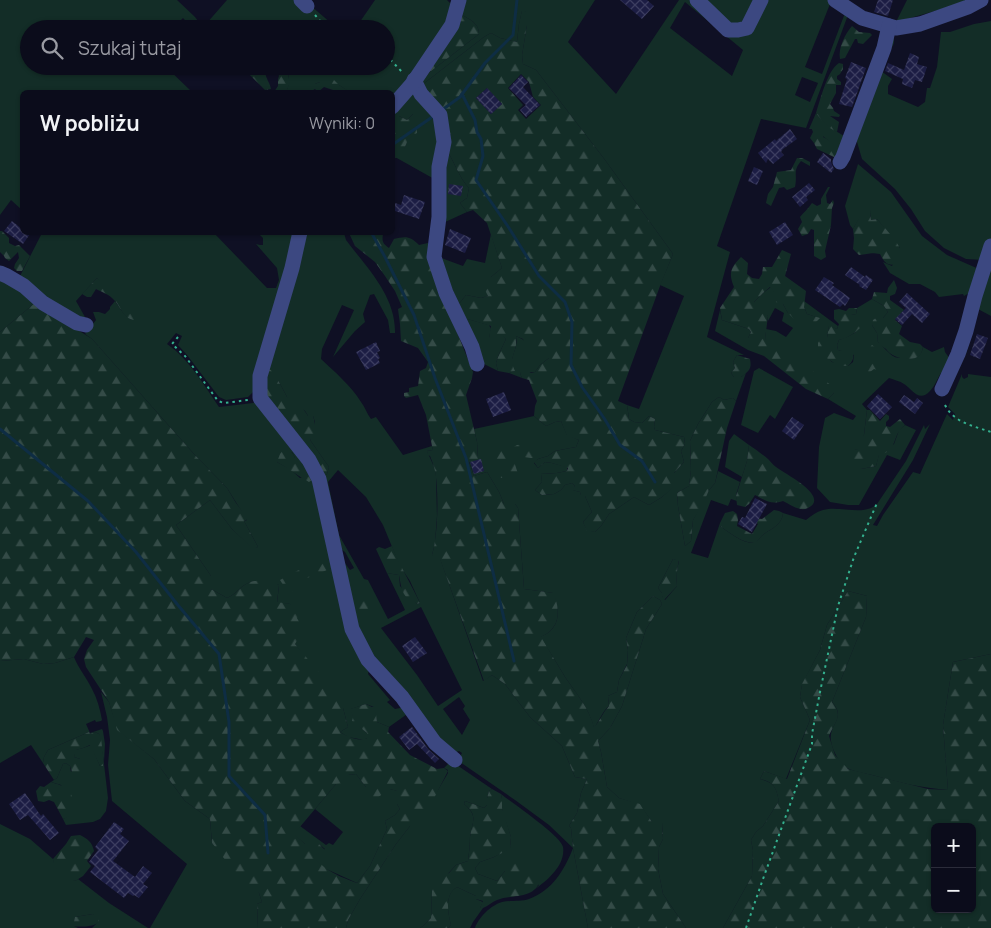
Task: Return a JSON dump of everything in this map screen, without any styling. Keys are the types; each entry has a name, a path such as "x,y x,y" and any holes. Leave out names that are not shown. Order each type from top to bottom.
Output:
{"street":[{"path":"395,103 452,25 459,0"},
{"path":"697,0 728,30 746,28 761,0"},
{"path":"835,0 862,18 896,28 920,24 982,0"},
{"path":"840,162 884,48 889,26"},
{"path":"413,81 421,94 440,115 444,142 439,167 439,217 434,257 446,293 472,347 477,364"},
{"path":"299,235 292,268 260,376 260,398 309,460 319,479 352,629 368,660 402,697 435,743 455,760"},
{"path":"942,390 966,331 991,246"},
{"path":"0,273 24,286 43,303 77,323 86,325"}],"path":[{"path":"304,3 319,20"},
{"path":"395,64 413,81"},
{"path":"178,336 172,344 185,356 218,400 224,403 260,398"},
{"path":"946,405 949,412 957,420 991,432"},
{"path":"746,928 812,744 812,734 838,606 854,557 877,503"}],"green space":[{"path":"0,0 177,0 197,20 185,20 183,18 181,20 20,20 20,75 174,75 190,90 20,90 20,208 11,200 0,215"},
{"path":"227,0 304,0 327,20 210,20"},
{"path":"375,0 447,0 450,3 452,0 445,32 395,97 395,90 346,90 339,85 320,82 315,84 313,90 287,90 290,81 289,75 395,75 395,20 361,20"},
{"path":"462,0 595,0 568,42 616,94 679,0 693,0 728,32 734,33 742,33 754,27 766,0 829,0 844,9 848,15 806,128 761,119 717,246 730,252 707,337 744,355 737,355 733,362 735,368 731,373 734,377 741,377 746,373 736,401 733,398 724,400 719,397 712,402 690,441 691,470 689,486 677,493 685,546 691,541 693,520 709,490 715,483 718,471 740,482 736,495 737,501 731,499 728,506 711,500 691,553 708,558 720,523 720,526 737,537 746,542 755,543 779,523 783,513 806,520 823,510 865,510 871,508 877,504 906,461 924,425 925,429 930,424 913,460 873,525 877,526 913,472 920,474 947,414 953,420 955,414 948,407 962,374 964,379 968,377 968,374 991,377 991,654 953,662 943,725 948,790 929,788 852,770 840,761 835,753 831,735 838,712 832,702 866,617 867,596 848,591 827,625 820,650 802,685 800,697 810,720 786,779 764,771 760,779 774,786 779,801 763,826 751,840 753,850 752,876 723,928 686,928 663,894 658,869 659,847 663,839 662,823 652,822 640,805 619,798 607,787 598,741 610,728 622,706 646,629 662,604 660,600 653,596 637,612 626,638 628,650 627,664 619,680 617,692 608,696 609,706 594,728 586,707 540,637 549,632 554,626 557,617 557,607 553,593 524,589 518,508 515,504 504,504 487,472 474,476 469,461 478,458 474,429 534,416 546,426 561,421 567,435 579,440 576,447 555,451 534,463 538,468 545,462 567,467 567,471 541,474 542,482 535,490 542,495 554,494 565,485 572,483 575,486 573,490 585,496 592,512 583,522 587,530 595,532 609,514 634,497 649,505 674,486 674,473 684,462 681,451 685,444 684,437 655,430 655,419 649,416 642,423 634,422 629,419 627,405 639,409 684,296 660,285 673,254 605,160 536,70 523,64 522,55 527,25 526,12 522,11 517,42 500,38 491,33 422,85 423,92 419,77 423,72 426,75 479,34 475,23 458,13","holes":["685,2 743,50 732,76 670,28","830,4 845,13 822,74 805,67","802,77 818,83 810,102 795,95","673,559 679,561 677,586 665,600 658,588"]},
{"path":"701,0 758,0 749,20 730,25"},
{"path":"907,0 968,0 896,22"},
{"path":"522,10 527,12 527,25 522,55 523,64 536,70 605,160 673,254 618,401 627,405 629,419 634,422 642,423 649,416 655,419 655,430 684,437 685,444 681,451 684,462 674,473 675,486 662,497 649,505 634,497 609,514 595,532 587,531 583,522 592,512 585,496 581,496 580,492 572,490 575,486 572,483 565,485 554,494 542,495 535,490 542,482 541,474 567,471 568,468 545,462 538,468 534,462 555,451 576,447 579,440 567,436 561,421 546,426 534,416 537,401 529,380 522,378 520,373 526,370 531,373 535,372 549,358 549,353 543,353 525,345 523,339 516,336 512,361 515,371 509,373 498,371 496,363 506,339 503,336 499,341 489,338 491,326 464,318 459,304 466,295 481,298 488,296 480,280 491,277 502,268 487,223 473,210 467,212 460,203 467,198 469,188 446,149 422,85 491,33 500,38 517,42","holes":["521,74 529,82 533,97 541,105 526,119 518,110 523,105 508,88","487,88 502,104 491,114 476,98"]},
{"path":"458,13 475,23 479,34 426,75"},
{"path":"991,21 991,238 984,260 966,259 944,248 925,231 895,189 862,159 855,135 894,35 894,43 881,71 892,79 888,86 888,94 918,107 925,102 927,88 930,88 937,67 941,32 950,32 974,24"},
{"path":"852,26 859,32 872,35 863,44 858,43 857,39 855,39 845,58 840,59 843,41"},
{"path":"839,63 843,64 843,69 837,76 841,85 836,85 836,93 830,104 834,111 840,115 839,117 830,116 839,122 837,132 825,124 816,113 828,78"},
{"path":"250,75 266,75 271,89 265,90"},
{"path":"289,75 288,78 291,80 287,90 275,90 278,86 279,76"},
{"path":"329,75 347,90 333,90 324,87 320,90 316,90 315,84 320,82 322,76"},
{"path":"412,85 439,120 436,180 395,157 404,149 408,139 414,134 413,114 407,120 399,116 395,122 395,107"},
{"path":"414,113 417,122 417,133 407,143 404,157 395,158 395,116 407,120"},
{"path":"816,113 830,127 848,138 844,149 836,147 812,127 812,129 809,129"},
{"path":"815,124 823,131 823,137 844,149 837,161 834,157 817,149 810,138 813,132 811,127"},
{"path":"446,149 469,188 467,198 460,203 467,212 443,223"},
{"path":"797,158 810,162 810,166 801,161 796,171 795,187 787,190 784,187 779,188 771,206 766,203 777,172 791,170"},
{"path":"858,164 891,192 922,236 947,255 981,270 971,292 964,296 963,294 939,297 935,292 920,284 909,284 890,273 883,262 892,266 900,248 877,219 871,220 870,212 874,198 853,229 850,225 845,206"},
{"path":"828,187 830,187 826,195 827,203 830,204 833,200 834,203 825,251 826,257 821,260 814,256 814,230 811,229 808,234 802,236 798,229 802,222 800,217 812,203 817,206 821,204 821,199"},
{"path":"874,197 875,204 870,212 871,220 877,219 895,240 903,258 902,263 888,264 880,254 859,255 853,249 853,229 864,209"},
{"path":"0,231 9,238 9,243 15,246 19,245 30,256 22,271 17,271 14,268 19,258 18,252 9,261 0,252"},
{"path":"491,234 502,268 491,277 488,296 481,298 466,295 459,304 436,256 463,266 467,259 485,263"},
{"path":"41,235 216,235 267,288 276,288 279,280 277,268 256,244 263,245 263,238 260,235 294,235 255,390 248,397 226,400 219,397 178,345 182,336 176,333 167,344 189,365 219,407 257,401 309,467 370,666 368,674 390,700 387,702 395,709 405,707 410,712 389,727 377,722 374,707 366,704 351,709 356,722 367,733 367,738 364,740 348,737 340,732 348,727 343,708 295,644 297,618 290,604 277,603 279,585 261,581 247,583 227,598 211,589 211,576 176,525 210,500 232,529 253,548 258,547 244,521 247,520 227,488 193,453 92,339 85,334 96,320 93,312 105,314 115,301 124,314 132,320 97,278 76,301 85,317 73,319 19,278","holes":["292,452 295,458 302,460 304,468 310,474 300,478 290,469 277,462"]},
{"path":"300,235 345,235 346,240 379,283 391,307 395,333 390,333 388,320 374,294 370,295 363,314 365,322 333,357 354,310 342,305 322,349 321,359 352,390 371,419 376,417 403,455 432,446 433,450 427,451 435,469 437,516 432,555 440,558 483,681 492,675 505,684 530,717 562,746 575,777 587,779 581,793 577,813 569,826 571,828 573,848 549,825 460,762 459,758 462,753 459,751 452,754 360,640 338,554 350,570 354,568 345,552 336,545 324,476 327,474 329,467 310,440 315,422 313,416 308,416 305,411 287,397 279,382 263,368","holes":["338,470 366,497 383,525 400,566 410,581 420,603 417,604 400,586 399,575 387,573 405,610 388,619 368,580 364,579 339,535 328,482","421,607 462,690 438,706 381,628","459,697 465,706 463,709 470,720 462,735 443,709"]},
{"path":"350,235 383,235 383,242 389,248 394,239 402,237 410,238 419,245 428,243 452,320 473,372 466,395 477,442 478,459 469,462 474,476 487,472 504,504 515,504 518,508 524,589 554,593 557,607 556,622 550,631 541,637 586,707 594,727 609,706 608,696 617,692 619,680 627,665 628,650 626,638 637,612 653,596 660,600 662,604 646,629 622,706 610,728 598,741 607,787 619,798 640,804 652,822 662,822 663,839 659,847 658,869 663,894 686,928 588,928 571,828 569,826 577,813 581,793 587,779 575,777 562,746 530,717 505,684 492,675 484,681 440,559 435,559 432,555 437,525 437,490 435,469 427,451 433,450 426,415 418,395 406,398 404,396 404,393 409,392 409,388 418,386 420,371 426,368 428,362 418,348 401,341 398,309 402,307 395,291 375,262 355,246"},
{"path":"782,250 791,254 785,276 806,291 804,307 807,314 820,318 814,324 799,324 788,313 783,304 772,301 774,292 770,287 754,302 762,304 768,316 765,339 776,342 832,386 834,393 828,399 806,389 764,356 748,350 748,338 751,332 749,329 722,320 720,308 734,287 731,270 741,257 748,263 747,274 752,278 759,279 763,267 772,267"},
{"path":"991,253 991,316 978,309 966,354 962,351"},
{"path":"0,275 35,303 0,332"},
{"path":"97,278 137,312 138,316 135,320 128,317 112,298 103,292 96,289 91,297 82,294"},
{"path":"894,280 897,288 895,294 890,296 890,300 904,310 895,320 902,326 899,334 910,342 920,344 923,347 920,355 912,359 892,355 880,345 877,333 872,325 873,320 883,318 888,312 884,306 872,299 874,292 887,293"},
{"path":"771,287 788,313 819,318 807,314 804,301 838,326 837,329 829,326 827,338 827,357 832,362 848,366 853,362 854,355 838,350 837,345 839,340 856,332 850,315 856,314 857,308 872,299 884,306 888,312 883,318 876,318 872,325 877,333 878,342 891,355 898,358 915,358 921,354 923,347 932,352 944,347 950,359 944,376 941,373 933,387 926,394 922,396 916,394 902,383 889,378 862,404 867,410 862,451 854,449 861,469 876,466 879,454 894,444 899,430 905,425 916,430 900,460 887,455 859,505 830,502 817,488 819,447 825,418 834,413 853,420 856,416 828,399 834,393 765,339 766,329 776,331 786,337 793,328 782,321 784,313 775,308 768,321 768,316 754,302"},
{"path":"35,303 92,339 193,453 227,488 248,519 244,521 258,547 253,549 232,529 210,500 176,525 211,576 211,589 227,598 247,583 265,581 279,585 277,602 290,604 299,609 297,618 301,631 295,644 345,703 343,708 348,727 340,732 357,739 367,738 367,733 352,721 353,717 350,709 366,704 372,707 375,706 377,722 389,727 388,732 410,755 437,769 444,768 448,771 430,806 415,825 410,826 396,844 360,899 348,920 346,928 258,928 257,904 262,902 259,893 248,889 212,843 210,819 185,801 154,759 117,730 109,702 86,667 84,659 87,650 94,640 86,637 74,657 55,663 43,664 24,659 0,661 0,332","holes":["356,774 366,787 363,797 371,802 390,789 397,791 397,804 400,809 395,815 385,821 387,829 370,866 357,883 334,873 313,857 325,850 319,844 305,844 294,834 336,784 346,783 348,775"]},
{"path":"849,308 857,308 856,314 851,315 860,328 850,336 839,340 838,350 852,350 853,355 853,359 848,366 843,366 818,353 818,343 821,338 827,338 829,325 837,329 839,324 834,319 834,310 846,311"},
{"path":"720,310 722,320 749,329 751,332 748,338 748,350 715,331"},
{"path":"464,318 489,325 491,329 489,338 503,335 506,339 496,363 498,371 480,362"},
{"path":"516,336 539,351 549,353 549,358 535,372 520,373 522,378 509,373 514,371 512,360"},
{"path":"872,345 877,349 877,354 885,363 884,369 881,371 874,369 866,375 861,374 866,363 868,351"},
{"path":"737,355 750,359 751,365 749,369 741,377 734,377 731,373 735,368 733,362"},
{"path":"263,368 271,370 287,397 297,402 308,416 313,416 315,428 310,440 329,467 327,474 324,476 261,390"},
{"path":"759,368 793,387 775,419 770,415 758,433 741,425 754,371"},
{"path":"719,397 724,400 733,398 736,401 727,428 715,483 709,490 693,520 691,541 685,546 677,493 689,486 691,470 690,441 712,402"},
{"path":"867,410 870,410 880,421 886,414 889,416 886,426 890,427 900,419 905,425 898,433 890,450 879,455 876,466 861,469 854,467 853,457 854,449 862,450 860,441 864,435"},
{"path":"734,434 749,445 742,477 725,467 729,441"},
{"path":"497,441 509,443 509,447 512,448 517,445 527,444 535,458 513,458 518,474 514,477 501,478 497,470 492,444"},
{"path":"749,445 810,491 814,497 814,503 808,508 802,509 783,501 769,502 755,495 745,507 737,505 736,496 747,461"},
{"path":"284,449 291,452 295,458 300,458 312,480 309,482 277,462"},
{"path":"774,510 783,513 781,520 756,543 742,540 720,526 725,513 733,511 737,514 737,526 752,534 758,524 753,520 754,518 762,519"},
{"path":"392,546 420,603 417,604 408,599 404,594 399,575 387,573 376,549 379,547 385,549"},
{"path":"327,555 332,568 290,585 293,591 289,594 280,580"},
{"path":"673,559 679,560 677,586 664,600 658,588"},
{"path":"848,591 867,596 866,617 832,702 836,707 838,715 829,736 835,755 848,769 928,789 948,790 943,725 953,662 991,654 991,928 723,928 752,876 753,850 751,840 763,826 779,801 774,786 760,779 764,771 787,779 810,720 800,697 802,684 820,650 827,625"},
{"path":"364,596 368,616 360,625 353,624 350,599"},
{"path":"74,657 94,692 99,708 102,720 96,722 95,720 86,724 90,733 102,729 103,731 105,744 104,762 99,734 95,732 90,734 89,732 48,750 43,763 31,745 0,763 0,661 24,659 43,664 55,663"},
{"path":"101,692 109,702 118,730 154,759 185,801 210,819 212,843 259,893 262,902 257,904 258,928 150,928 187,864 112,801 108,765 110,740"},
{"path":"89,732 90,734 95,732 99,734 101,738 103,766 100,766 90,745 76,750 74,757 80,759 87,769 85,777 80,779 74,778 70,766 66,763 63,764 57,778 54,780 43,763 48,750"},
{"path":"91,745 100,766 104,764 108,798 106,811 100,819 93,822 66,825 63,819 71,815 61,785 51,782 57,778 63,764 66,763 70,766 71,772 80,759 74,757 75,750"},
{"path":"451,761 492,789 489,791 487,805 484,808 465,801 464,804 472,812 473,816 468,861 456,865 432,891 431,918 420,928 346,928 348,920 360,899 396,844 438,790 448,773 448,770 444,768"},
{"path":"356,774 366,787 398,791 397,804 400,809 395,815 385,821 387,829 370,866 357,883 324,868 312,857 325,849 319,844 305,844 293,834 300,826 326,845 329,843 333,845 343,832 315,809 336,784 348,775"},
{"path":"51,782 64,787 71,793 73,803 71,816 63,819 54,802 49,800 44,802 38,801 36,791 40,786 44,787"},
{"path":"492,789 501,794 502,808 511,837 510,849 480,862 475,868 478,874 497,881 505,871 505,865 517,861 540,879 538,886 529,893 503,898 483,908 480,908 483,901 476,899 476,896 457,887 450,895 448,904 451,925 448,928 420,928 431,918 432,891 440,876 449,873 456,865 468,861 473,815 464,804 465,801 484,808 487,805 489,791"},
{"path":"501,794 554,835 563,847 562,860 559,866 550,877 534,890 539,885 505,871 497,881 478,874 475,868 480,862 510,848 511,837 503,814"},
{"path":"0,824 30,839 53,859 55,867 75,881 78,879 109,903 148,928 92,928 98,922 93,914 75,917 74,926 78,928 0,928"},
{"path":"80,835 89,841 94,851 87,861 91,866 83,876 75,881 54,867 53,859 71,836"},
{"path":"573,848 588,928 475,928 479,920 494,906 505,901 526,900 544,891 557,878"},
{"path":"457,887 476,896 476,899 483,902 480,908 483,908 470,928 448,928 451,925 448,910 450,894"},
{"path":"93,914 99,921 94,925 84,927 73,926 75,917"}],"building":[{"path":"620,0 647,0 654,6 642,19"},
{"path":"878,0 893,0 888,16 874,12"},
{"path":"910,53 919,57 917,64 927,67 922,82 915,80 912,88 902,84 903,79 885,71 888,63 904,70"},
{"path":"851,62 866,68 852,107 839,104"},
{"path":"521,75 528,82 523,87 540,105 526,117 520,110 526,105 509,88"},
{"path":"487,88 502,104 491,114 476,98"},
{"path":"790,129 797,139 783,149 781,152 784,155 773,164 768,159 766,163 758,153"},
{"path":"823,153 831,159 834,169 831,173 817,162"},
{"path":"754,167 763,171 757,185 748,181"},
{"path":"809,183 815,190 806,197 808,200 800,207 792,197"},
{"path":"449,184 463,186 461,196 448,194"},
{"path":"404,195 425,202 419,219 395,211 395,203 401,205"},
{"path":"12,221 20,227 20,235 29,235 23,244 4,231"},
{"path":"785,222 793,235 777,245 769,232"},
{"path":"450,229 471,238 465,253 445,245"},
{"path":"851,267 873,280 866,290 845,275"},
{"path":"824,277 834,283 832,285 850,298 845,306 843,304 840,307 815,290"},
{"path":"907,293 930,314 922,323 912,314 902,325 895,319 906,308 899,302"},
{"path":"977,334 988,338 980,359 970,355"},
{"path":"376,342 380,351 377,352 380,363 366,370 356,352"},
{"path":"504,392 511,410 493,417 486,399"},
{"path":"878,394 892,407 880,419 867,406"},
{"path":"904,395 914,402 917,398 923,403 915,414 899,402"},
{"path":"792,417 804,425 794,440 782,431"},
{"path":"481,459 484,471 474,474 470,462"},
{"path":"755,498 767,504 752,532 738,524 742,517 745,518"},
{"path":"415,637 427,653 413,662 402,646"},
{"path":"412,727 428,749 439,759 435,763 417,744 409,750 399,737"},
{"path":"25,793 41,816 43,814 59,833 50,840 28,815 20,820 9,804"},
{"path":"114,822 124,829 120,834 129,841 113,861 135,877 143,866 152,873 143,884 148,887 139,898 128,893 124,898 90,872 95,866 89,862 98,850 95,847"}],"waterway":[{"path":"442,110 460,97 485,63 513,35 517,0"},
{"path":"462,94 475,120 477,132 481,139 483,156 476,180 539,276 565,302 572,322 571,365 582,387 620,445 642,461 655,482"},
{"path":"395,143 435,115"},
{"path":"373,235 414,315 435,378 466,458 514,661"},
{"path":"0,429 88,501 136,552 219,654 229,722 229,776 265,815 268,853"}]}
